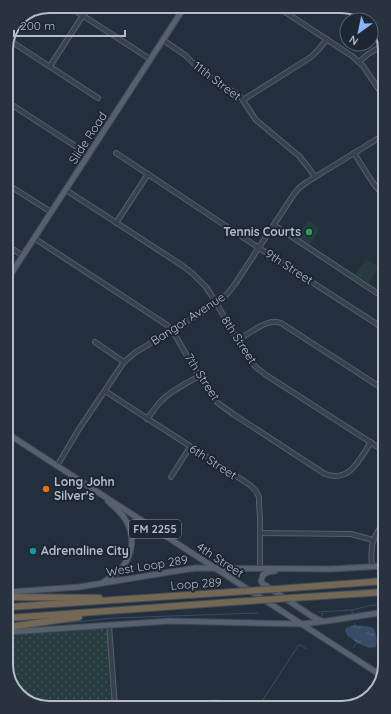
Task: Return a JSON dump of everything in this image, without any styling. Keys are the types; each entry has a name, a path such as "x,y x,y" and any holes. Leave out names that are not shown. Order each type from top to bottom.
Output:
{"highway":[{"name":"Loop 289","path":"13,607 378,581"},
{"name":"Loop 289","path":"13,618 378,592"},
{"path":"13,597 132,599"},
{"path":"13,626 121,610"}],"main road":[{"name":"Slide Road","path":"13,271 180,13"},
{"name":"4th Street","path":"13,437 377,673"},
{"path":"102,495 125,519 129,526 132,541 130,555 123,566 118,572 102,584"},
{"name":"West Loop 289","path":"13,592 71,588 102,584 196,568 296,569 378,566"},
{"path":"296,569 268,572 263,575 261,581 310,615 327,622"},
{"path":"13,632 170,621 302,624 327,622 378,613"}],"street":[{"path":"78,13 150,60"},
{"path":"50,66 85,13"},
{"path":"290,13 360,62 378,88"},
{"path":"243,100 311,57 327,39"},
{"name":"11th Street","path":"163,40 185,55 201,71 240,96 256,120 299,156 315,178"},
{"path":"14,43 98,98"},
{"path":"360,62 368,54 378,48"},
{"path":"13,106 89,155"},
{"name":"Bangor Avenue","path":"57,466 79,429 124,362 136,352 216,304 235,284 299,188 378,138"},
{"name":"9th Street","path":"116,153 378,325"},
{"path":"354,153 378,189"},
{"path":"116,223 148,174"},
{"path":"13,188 51,212"},
{"name":"8th Street","path":"66,190 192,273 206,287 250,361 257,368 378,447"},
{"path":"274,225 378,293"},
{"name":"7th Street","path":"34,238 167,325 172,330 212,396 224,408 321,472 330,476 340,476 349,472 354,468 371,442"},
{"path":"13,249 23,256"},
{"path":"238,340 269,322 274,321 281,323 378,385"},
{"path":"95,342 124,362"},
{"path":"147,419 156,406 168,395 199,376"},
{"name":"6th Street","path":"104,391 250,485 256,491 259,503 260,568"},
{"path":"171,477 190,447"},
{"path":"318,477 321,472"},
{"path":"372,567 371,552 373,540 378,531"},
{"path":"260,533 351,534 373,540"},
{"path":"316,533 316,538"},
{"path":"109,625 115,701"}],"green space":[{"name":"Tennis Courts","path":"308,220 320,228 310,245 297,237"},
{"path":"366,259 378,266 368,283 355,275"},
{"path":"103,629 107,634 111,701 47,701 31,696 18,683 14,672 13,635"}],"water":[{"path":"353,625 373,628 377,642 376,647 373,648 358,643 356,644 356,642 348,636 345,631 346,628"}],"waterway":[{"path":"352,613 352,610 378,605"},
{"path":"319,612 352,610"},
{"path":"65,623 114,618 258,613"},
{"path":"321,617 323,613"},
{"path":"353,648 356,644"},
{"path":"262,701 298,646 301,645 306,649"},
{"path":"202,701 224,701"}],"place":[{"name":"Tennis Courts","path":"309,232"},
{"name":"Long John Silver's","path":"46,489"},
{"name":"Adrenaline City","path":"33,551"}]}
